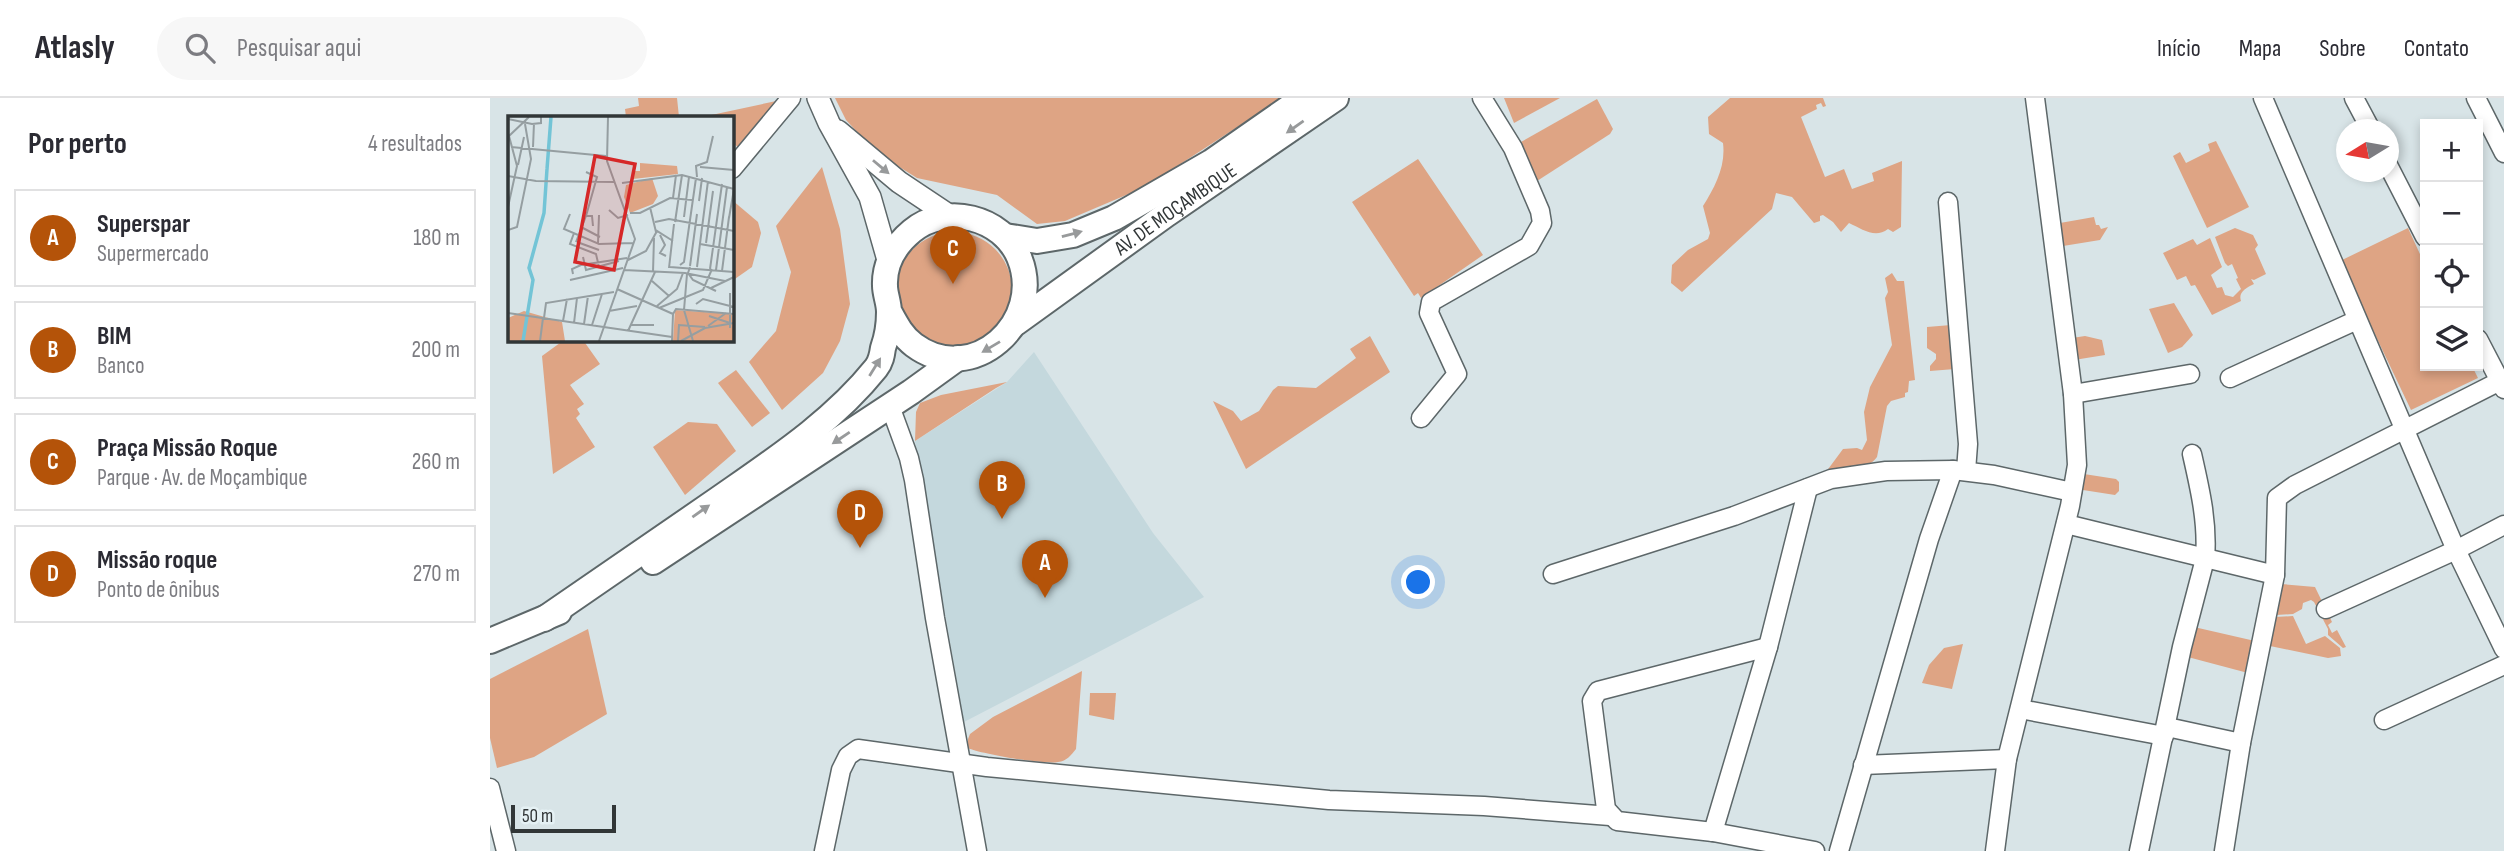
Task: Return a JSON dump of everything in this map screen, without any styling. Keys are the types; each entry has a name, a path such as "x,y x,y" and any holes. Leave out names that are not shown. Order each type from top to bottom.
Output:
{"highway":[{"name":"AV. DE MOÇAMBIQUE","path":"1005,236 1037,241 1073,235 1114,218 1211,162 1303,98"},
{"name":"AV. DE MOÇAMBIQUE","path":"1016,323 1167,214 1336,98"},
{"path":"544,619 767,465 852,397 879,364 886,340 889,311 885,285 888,260 913,230 930,220 950,216 970,217 989,224 1005,236 1018,255 1025,278 1024,302 1016,323 1001,341 981,353 958,358 934,355 915,345 899,330 889,311"},
{"path":"490,641 544,619 614,585 682,545 958,358"}],"main road":[{"path":"819,100 870,197 888,260"},
{"path":"829,123 899,182 950,216"}],"street":[{"path":"733,168 791,98"},
{"path":"1421,418 1457,374 1429,313 1431,302 1530,246 1542,223 1540,211 1513,148 1482,98"},
{"path":"1995,851 2007,759 2066,524 2077,465 2073,394 2035,98"},
{"path":"2263,98 2456,550 2504,649"},
{"path":"2354,98 2365,119"},
{"path":"2476,98 2504,153"},
{"path":"2398,182 2420,227"},
{"path":"1839,851 1929,539 1968,444 1948,202"},
{"path":"2230,379 2357,320"},
{"path":"2224,851 2241,743 2275,575 2277,498 2295,485 2405,428 2502,385 2483,349"},
{"path":"2073,394 2190,374"},
{"path":"890,406 909,458 934,618 977,851"},
{"path":"2139,851 2182,648 2205,559 2203,501 2192,454"},
{"path":"1553,574 1734,516 1830,479 1886,471 1959,471 2072,492"},
{"path":"1713,832 1768,647 1808,488"},
{"path":"2066,524 2275,575"},
{"path":"2326,609 2504,526"},
{"path":"1768,647 1598,691 1592,701 1606,809 1617,821 1713,832 1815,851"},
{"path":"2384,720 2504,665"},
{"path":"2020,709 2241,743"},
{"path":"824,851 841,770 848,756 858,748 961,764 1329,800 1484,806 1610,816"},
{"path":"1863,765 2007,759"},
{"path":"490,789 506,851"}],"shaded area":[{"path":"638,98 677,98 679,116 626,116 625,109 639,106"},
{"path":"835,98 1282,98 1145,187 1065,221 1037,224 997,195 917,178 877,153 846,120"},
{"path":"1504,98 1560,98 1514,123"},
{"path":"1730,98 1823,98 1826,106 1823,107 1821,103 1816,105 1817,109 1801,117 1825,177 1844,169 1852,189 1874,181 1872,173 1902,161 1901,227 1893,232 1888,229 1873,233 1849,223 1841,232 1823,215 1820,216 1820,221 1814,223 1792,197 1776,193 1772,209 1682,292 1671,283 1672,265 1688,250 1708,239 1710,233 1703,206 1715,184 1723,160 1723,143 1709,134 1708,117"},
{"path":"1597,99 1613,129 1610,134 1537,181 1521,142"},
{"path":"781,100 741,150 733,143 733,116 707,116"},
{"path":"2216,141 2249,207 2207,228 2173,156 2180,152 2186,163 2210,151 2208,144"},
{"path":"1418,159 1483,255 1421,298 1418,293 1414,296 1352,202"},
{"path":"822,167 840,229 850,304 840,341 823,373 782,410 749,362 776,331 791,272 776,226"},
{"path":"733,201 758,222 761,233 752,267 733,280"},
{"path":"2094,217 2096,225 2101,229 2108,227 2100,240 2063,246 2060,223"},
{"path":"2235,228 2253,235 2258,245 2255,249 2266,274 2251,279 2254,284 2242,293 2241,301 2212,315 2195,285 2191,286 2186,276 2177,280 2163,253 2193,239 2197,245 2210,238 2222,267 2211,275 2217,288 2222,287 2225,295 2233,297 2241,289 2236,279 2238,278 2232,264 2228,266 2225,263 2215,237"},
{"path":"2408,228 2420,254 2420,371 2474,371 2478,378 2411,410 2340,261"},
{"path":"954,232 976,237 995,249 1007,268 1012,290 1007,312 995,331 976,343 954,348 932,343 913,331 901,312 896,290 901,268 913,249 932,237"},
{"path":"1892,273 1897,281 1904,281 1915,380 1909,381 1905,397 1891,401 1887,406 1877,457 1873,462 1860,468 1823,476 1843,449 1862,450 1867,440 1864,412 1870,387 1892,345 1885,278"},
{"path":"2174,303 2193,335 2182,347 2168,353 2149,309"},
{"path":"1951,325 1955,369 1930,371 1936,354 1927,348 1927,327"},
{"path":"1370,336 1390,372 1246,469 1213,401 1233,411 1241,421 1259,411 1278,386 1316,388 1356,358 1350,349"},
{"path":"2085,336 2102,340 2105,355 2074,360 2072,338"},
{"path":"563,341 584,341 600,364 570,385 584,404 577,409 580,414 576,418 595,447 553,474 542,356"},
{"path":"1034,352 1153,533 1204,597 964,722 915,441 1007,382"},
{"path":"736,370 770,413 752,427 718,383"},
{"path":"1007,382 915,441 916,412 920,403 941,395"},
{"path":"688,422 717,424 736,451 685,495 653,447"},
{"path":"2084,474 2116,479 2119,482 2119,491 2115,495 2083,490"},
{"path":"2281,584 2315,587 2332,622 2328,625 2332,633 2337,630 2346,647 2343,648 2328,635 2328,629 2311,600 2303,603 2302,609 2293,614 2276,615"},
{"path":"2293,616 2306,644 2325,636 2340,648 2341,656 2328,658 2270,646 2275,617"},
{"path":"2194,627 2255,641 2248,673 2184,656"},
{"path":"588,629 607,714 534,757 497,768 490,738 490,679"},
{"path":"1963,644 1952,689 1922,683 1929,665 1944,648"},
{"path":"1082,671 1076,749 1066,759 1051,763 968,748 970,734 993,717"},
{"path":"1090,693 1116,693 1114,720 1089,715"}],"place":[{"name":"Praça Missão Roque","path":"953,284"},
{"name":"BIM","path":"1002,519"},
{"name":"Missão roque","path":"860,548"},
{"name":"Superspar","path":"1045,598"}]}
